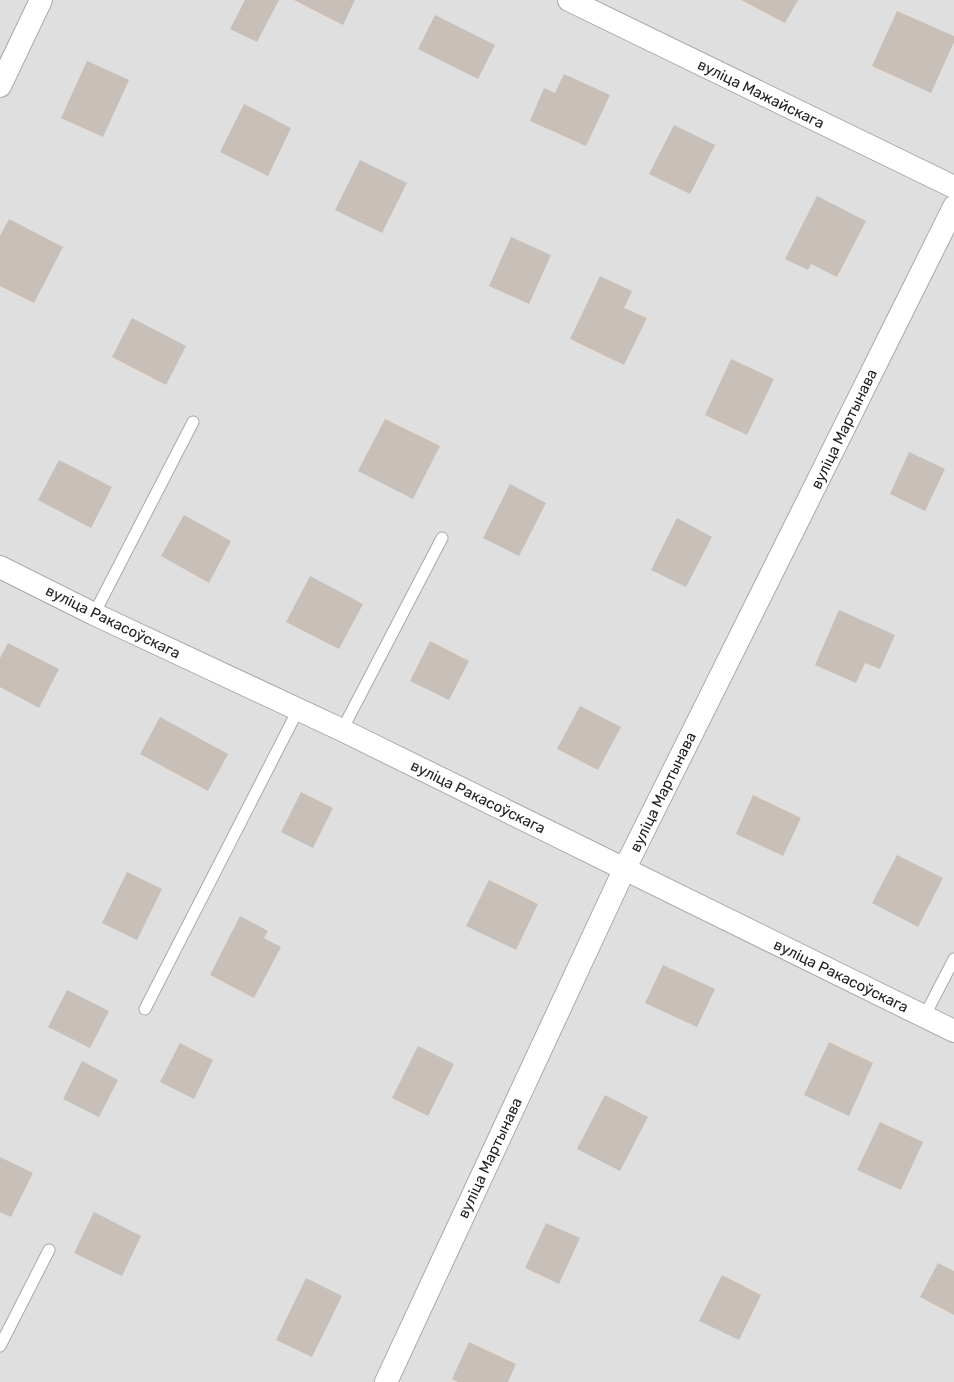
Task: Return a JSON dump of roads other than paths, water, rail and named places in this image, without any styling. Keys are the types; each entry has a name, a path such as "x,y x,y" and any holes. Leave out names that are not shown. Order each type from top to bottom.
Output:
{"street":[{"path":"0,86 41,0"},
{"name":"вуліца Мажайскага","path":"569,0 954,187"},
{"name":"вуліца Мартынава","path":"386,1382 625,868 954,207"},
{"name":"вуліца Ракасоўскага","path":"2,572 342,730 954,1031"}],"lane":[{"path":"94,614 193,422"},
{"path":"342,730 442,538"},
{"path":"145,1009 298,710"},
{"path":"924,1017 954,959"},
{"path":"0,1346 49,1250"}]}
